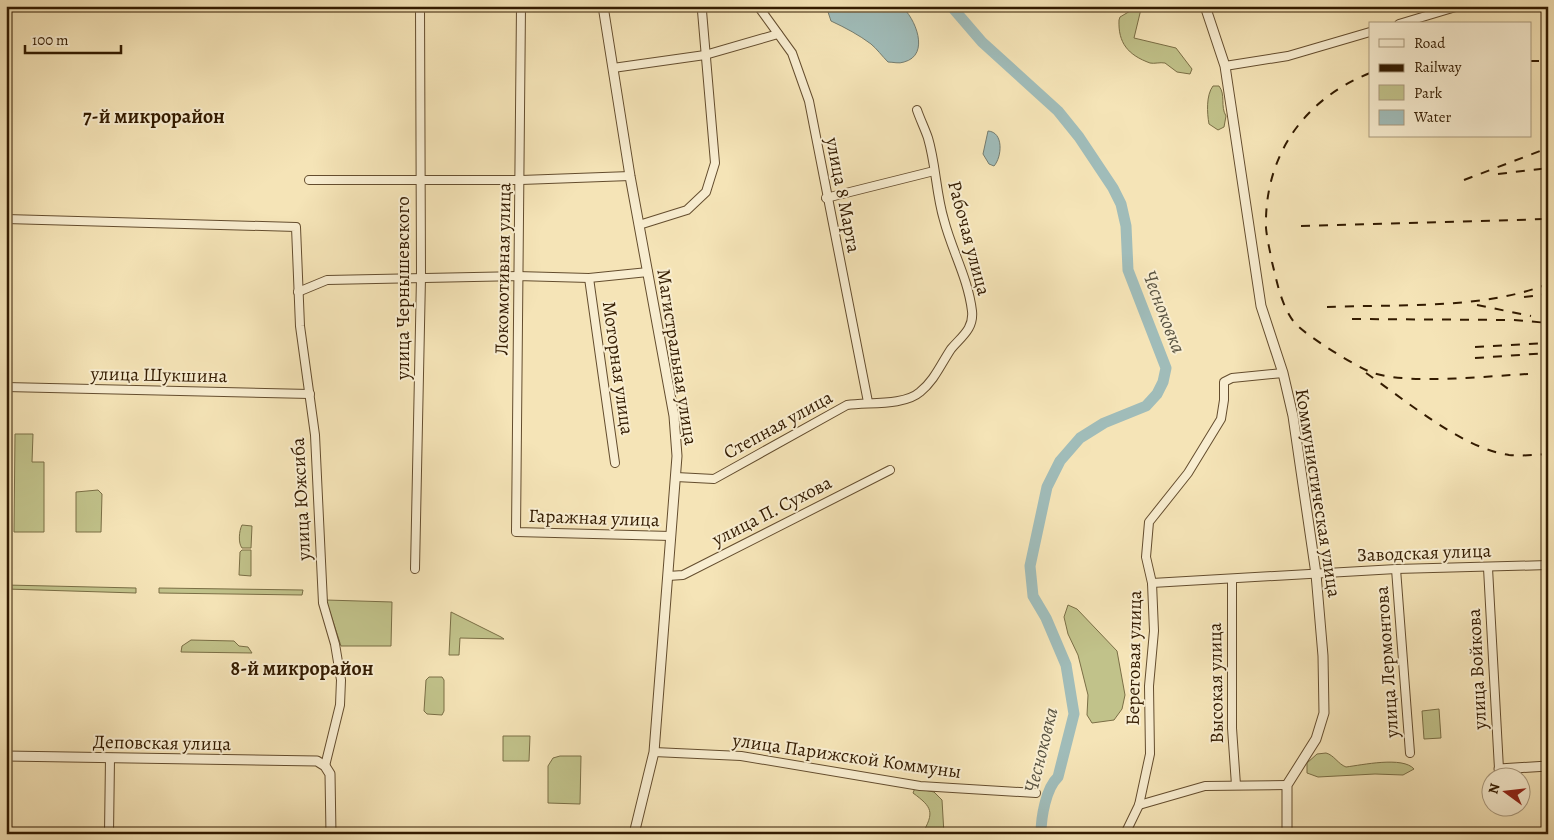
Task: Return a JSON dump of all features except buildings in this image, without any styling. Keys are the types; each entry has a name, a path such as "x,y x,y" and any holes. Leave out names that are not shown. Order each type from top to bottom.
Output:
{"street":[{"name":"улица Чернышевского","path":"415,569 421,277 420,6"},
{"name":"Локомотивная улица","path":"516,532 517,276 521,180 521,6"},
{"name":"Магистральная улица","path":"603,6 630,176 674,416 677,456 654,752 634,834"},
{"name":"улица 8 Марта","path":"758,6 792,53 809,101 826,198 868,402"},
{"name":"Коммунистическая улица","path":"1205,6 1225,66 1261,306 1283,373 1300,455 1316,574 1323,656 1324,713 1316,739 1287,784"},
{"path":"1406,22 1459,6"},
{"path":"639,225 687,210 706,192 715,163 702,11"},
{"path":"1225,66 1288,56 1369,32"},
{"path":"613,68 705,55 778,34"},
{"name":"Рабочая улица","path":"868,402 901,401 920,393 970,327 972,313 966,278 944,220 928,139 916,110"},
{"name":"Рабочая улица","path":"826,198 934,171"},
{"path":"309,180 521,180 630,176"},
{"name":"улица Южсиба","path":"6,219 296,227 298,292 316,442 322,603 335,644 341,680 340,705 321,764"},
{"path":"298,292 327,280 517,276 589,278 648,272"},
{"name":"Моторная улица","path":"589,278 615,463"},
{"name":"Береговая улица","path":"1126,834 1139,805 1150,754 1149,686 1154,631 1152,583 1146,557 1149,522 1188,473 1220,419 1224,400 1224,382 1232,378 1283,373"},
{"name":"улица Шукшина","path":"6,387 310,394"},
{"name":"Степная улица","path":"676,477 714,479 847,405 868,402"},
{"name":"улица П. Сухова","path":"668,576 683,575 890,470"},
{"name":"Гаражная улица","path":"516,532 671,536"},
{"name":"Заводская улица","path":"1152,583 1232,580 1396,569 1548,565"},
{"name":"улица Войкова","path":"1488,568 1499,768"},
{"name":"улица Лермонтова","path":"1396,569 1410,753"},
{"name":"Высокая улица","path":"1232,580 1232,728 1236,785"},
{"name":"улица Парижской Коммуны","path":"654,752 741,756 920,786 1036,793"},
{"name":"Деповская улица","path":"6,756 321,764"},
{"path":"109,834 110,758"},
{"path":"321,764 330,774 332,787 331,834"},
{"path":"1515,768 1548,766"},
{"path":"1139,805 1186,790 1236,785 1287,784 1287,834"}],"green space":[{"path":"1137,7 1141,9 1134,38 1176,48 1192,69 1190,74 1177,72 1165,63 1152,63 1142,60 1126,47 1120,35 1119,20 1120,17"},
{"path":"1213,86 1219,86 1221,89 1226,116 1224,127 1218,130 1209,124 1208,120 1208,99"},
{"path":"15,434 33,434 32,462 44,462 44,532 14,532"},
{"path":"98,490 102,494 101,532 76,532 76,492"},
{"path":"242,525 252,526 251,548 242,548 241,546 239,537"},
{"path":"242,550 251,550 251,576 239,575 240,552"},
{"path":"6,585 136,588 136,593 6,589"},
{"path":"159,588 303,590 302,595 159,593"},
{"path":"326,600 392,602 391,646 341,646"},
{"path":"1068,605 1077,609 1117,651 1125,695 1122,709 1114,720 1092,723 1087,715 1088,695 1078,655 1068,634 1064,617"},
{"path":"451,612 504,639 460,638 459,655 449,655"},
{"path":"191,640 234,641 239,646 248,647 252,653 181,652 182,646"},
{"path":"429,677 442,677 444,680 444,711 442,715 427,714 424,711 426,680"},
{"path":"1439,709 1441,738 1424,739 1422,711"},
{"path":"503,736 530,736 529,761 503,761"},
{"path":"1326,753 1346,767 1392,762 1409,765 1414,769 1403,775 1375,774 1318,777 1307,773 1307,763 1317,754"},
{"path":"581,756 580,804 548,803 548,766 553,758"},
{"path":"915,788 934,792 942,800 944,834 922,834 930,815 928,806 913,793"}],"water":[{"path":"832,6 901,6 911,18 915,27 919,44 917,52 912,58 904,62 888,62 873,46 831,21 828,12"},
{"path":"988,131 993,132 997,136 1000,145 999,157 994,166 989,164 983,154"}],"waterway":[{"name":"Чесноковка","path":"951,6 982,42 1058,111 1079,137 1113,188 1121,204 1126,226 1128,270 1166,368 1163,382 1157,394 1146,406 1104,423 1080,438 1060,461 1047,487 1030,566 1033,596 1046,618 1066,665 1074,714 1058,777 1047,795 1041,834"}],"railway":[{"path":"1532,61 1548,61"},
{"path":"1369,73 1346,84 1308,114 1292,133 1272,177 1267,202 1266,228 1276,277 1286,308 1294,322 1308,334 1344,358 1373,373 1389,377 1428,379 1528,374"},
{"path":"1464,180 1548,148"},
{"path":"1498,174 1548,168"},
{"path":"1301,226 1548,219"},
{"path":"1327,307 1468,302 1522,292 1548,284"},
{"path":"1524,297 1548,294"},
{"path":"1477,305 1531,316"},
{"path":"1352,319 1514,320 1548,323"},
{"path":"1475,347 1548,343"},
{"path":"1475,358 1548,353"},
{"path":"1366,373 1435,422 1473,443 1491,451 1509,455 1548,454"}],"district":[{"name":"7-й микрорайон","path":"154,116"},
{"name":"8-й микрорайон","path":"302,668"}]}
